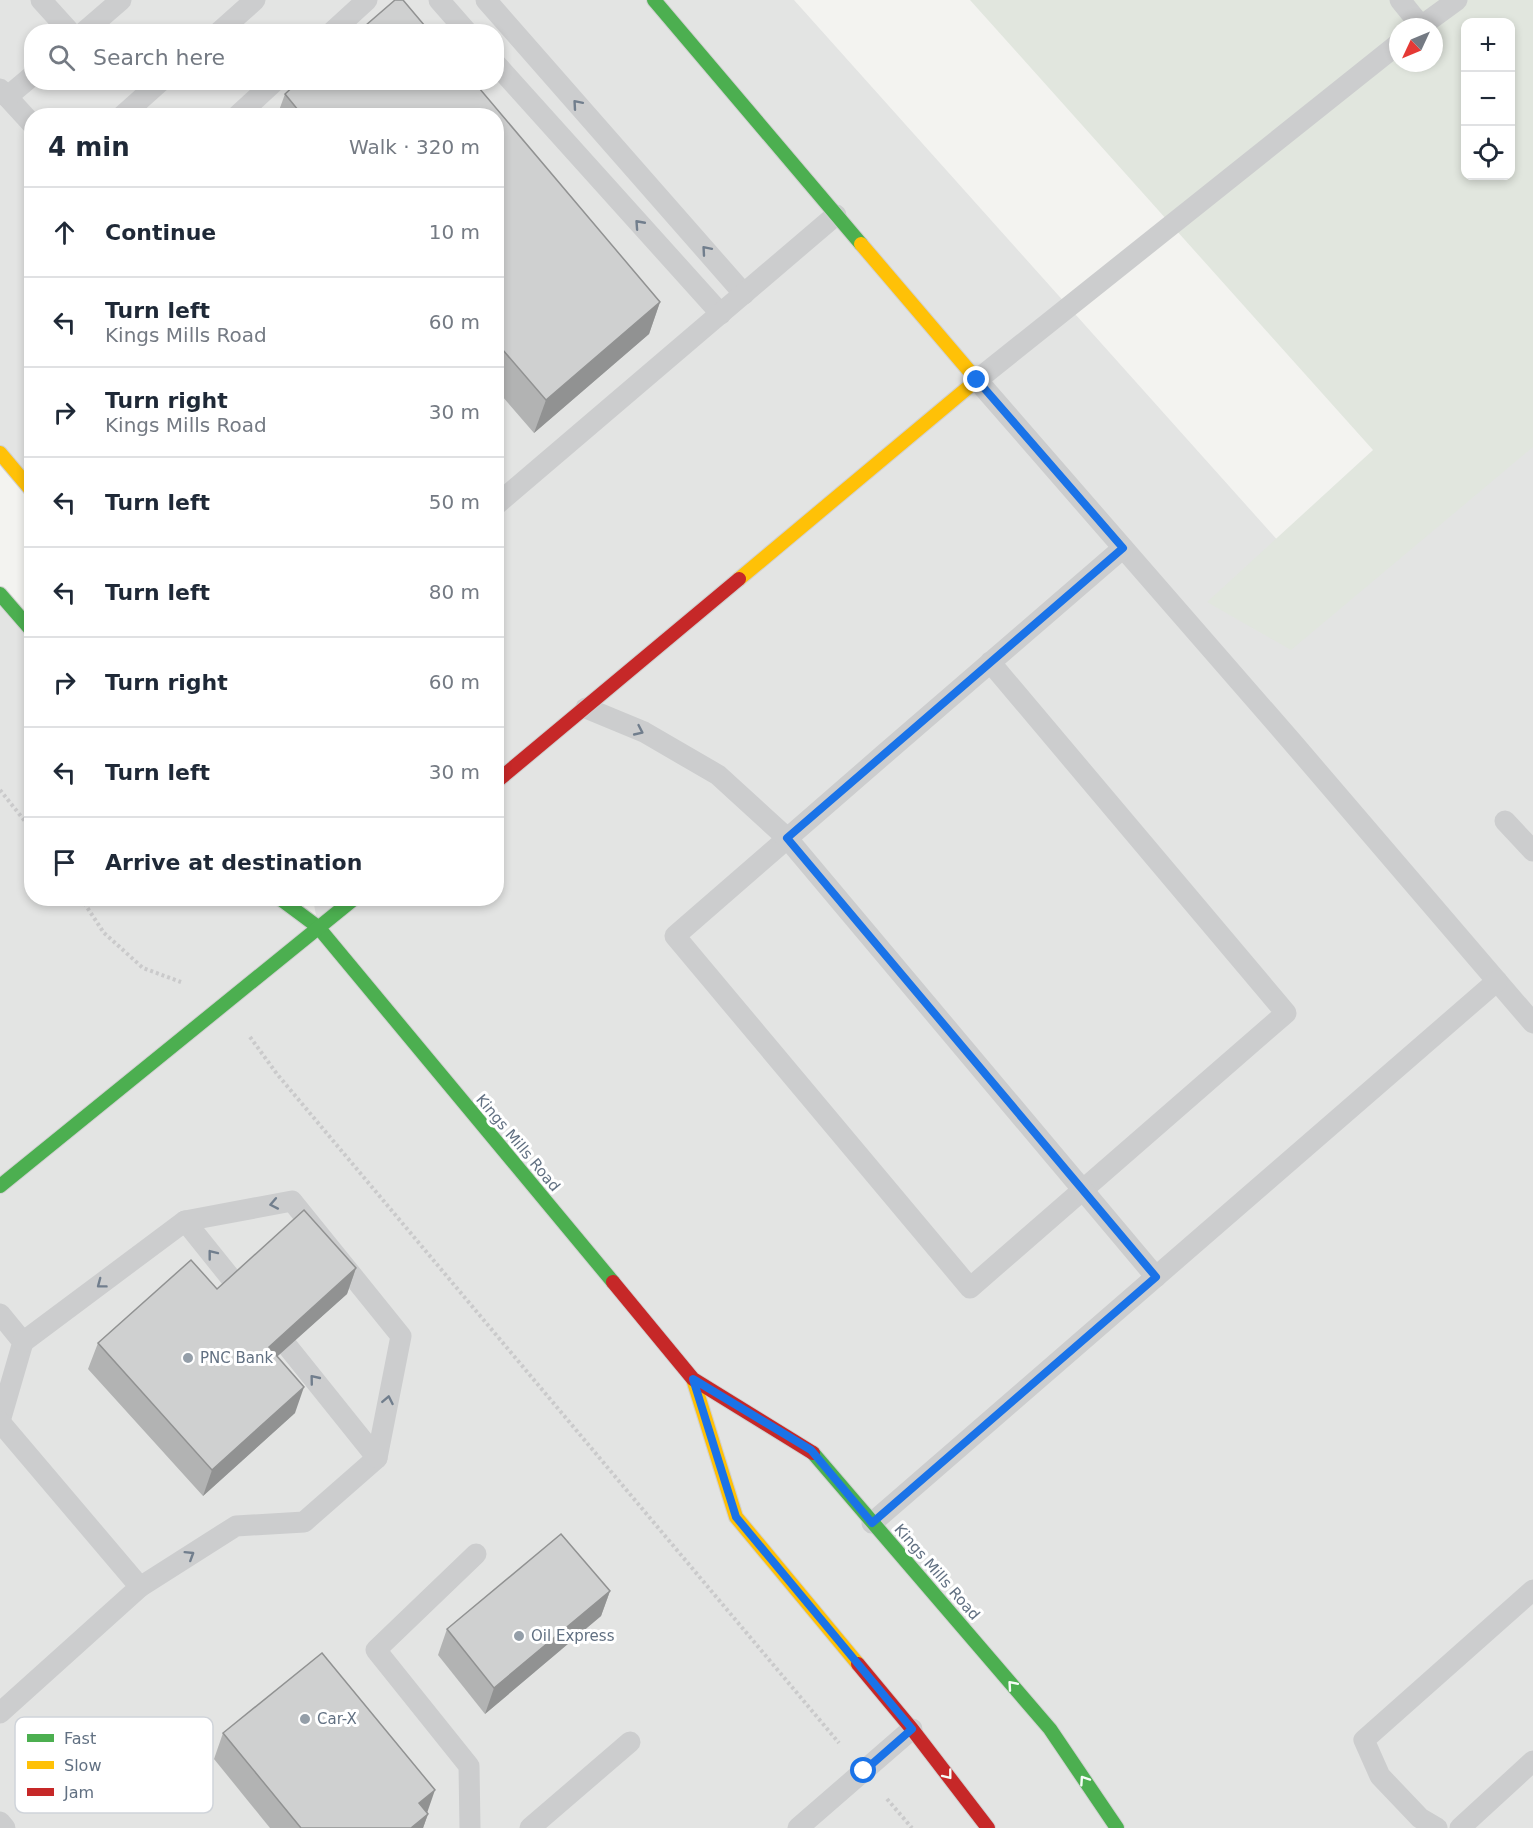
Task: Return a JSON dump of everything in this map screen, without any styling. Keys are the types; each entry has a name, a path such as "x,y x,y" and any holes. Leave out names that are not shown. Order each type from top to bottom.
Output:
{"main road":[{"path":"504,775 977,380 654,0"},
{"path":"0,453 24,482"},
{"path":"0,594 24,622"},
{"name":"Kings Mills Road","path":"290,906 318,927 693,1379 811,1450 1050,1730 1117,1828"},
{"path":"0,1186 345,906"},
{"name":"Kings Mills Road","path":"314,908 318,927"},
{"name":"Kings Mills Road","path":"693,1379 736,1517 912,1729 988,1828"}],"lane":[{"path":"41,0 63,24"},
{"path":"93,24 121,0"},
{"path":"228,24 255,0"},
{"path":"341,24 367,0"},
{"path":"439,0 460,24"},
{"path":"486,0 744,294"},
{"path":"1400,0 1413,18"},
{"path":"1432,18 1457,0"},
{"path":"1389,52 977,380 1533,1023"},
{"path":"504,73 721,314"},
{"path":"24,81 3,93 24,115"},
{"path":"131,108 151,90"},
{"path":"246,108 265,90"},
{"path":"504,499 837,215"},
{"path":"990,662 1286,1013 970,1288 675,936 990,662 1123,548"},
{"path":"586,708 644,732 718,775 787,838 1156,1277"},
{"path":"1505,820 1533,851"},
{"path":"872,1523 1497,981"},
{"path":"0,1713 140,1587 236,1526 304,1522 377,1458 402,1336 292,1201 185,1221 23,1342 0,1422 140,1587"},
{"path":"185,1221 238,1287"},
{"path":"0,1314 23,1342"},
{"path":"288,1347 377,1458"},
{"path":"470,1828 469,1766 376,1650 476,1554"},
{"path":"1437,1828 1420,1818 1380,1776 1364,1740 1533,1590"},
{"path":"798,1828 912,1729"},
{"path":"530,1828 630,1742"},
{"path":"1460,1828 1533,1761"},
{"path":"0,1822 5,1828"}],"path":[{"path":"0,790 24,820"},
{"path":"86,906 104,933 143,968 164,974"},
{"path":"225,1002 277,1074 912,1828"}],"shaded area":[{"path":"0,0 794,0 1306,572 1533,378 1533,1828 0,1828 0,594 24,623 24,906 289,906 318,926 314,906 504,906 504,108 24,108 24,482 0,453"},
{"path":"970,0 1533,0 1533,447 1291,650 1207,602 1373,450"}],"building":[{"path":"395,0 403,0 423,24 367,24"},
{"path":"289,90 481,90 496,108 296,108 285,94"},
{"path":"504,117 660,302 546,400 504,351"},
{"name":"PNC Bank","path":"304,1210 356,1268 269,1347 304,1387 212,1470 98,1343 191,1260 217,1289"},
{"name":"Oil Express","path":"561,1534 610,1591 494,1688 447,1629"},
{"name":"Car-X","path":"322,1653 435,1790 419,1803 428,1814 411,1828 301,1828 223,1733"}],"traffic: fast":[{"path":"654,0 861,244"},
{"path":"0,594 24,622"},
{"path":"290,906 318,927 613,1282"},
{"path":"0,1186 345,906"},
{"path":"813,1453 1050,1729 1117,1828"}],"traffic: slow":[{"path":"739,579 977,380 861,244"},
{"path":"0,453 24,482"},
{"path":"693,1379 736,1517 858,1664"}],"traffic: jam":[{"path":"504,775 739,579"},
{"path":"613,1282 693,1379 813,1453"},
{"path":"858,1664 912,1729 988,1828"}],"place":[{"name":"PNC Bank","path":"188,1358"},
{"name":"Oil Express","path":"519,1636"},
{"name":"Car-X","path":"305,1719"}],"route":[{"path":"864,1771 912,1729 844,1650 736,1517 693,1379 811,1450 872,1523 1156,1277 787,838 1123,548 977,380"}]}
